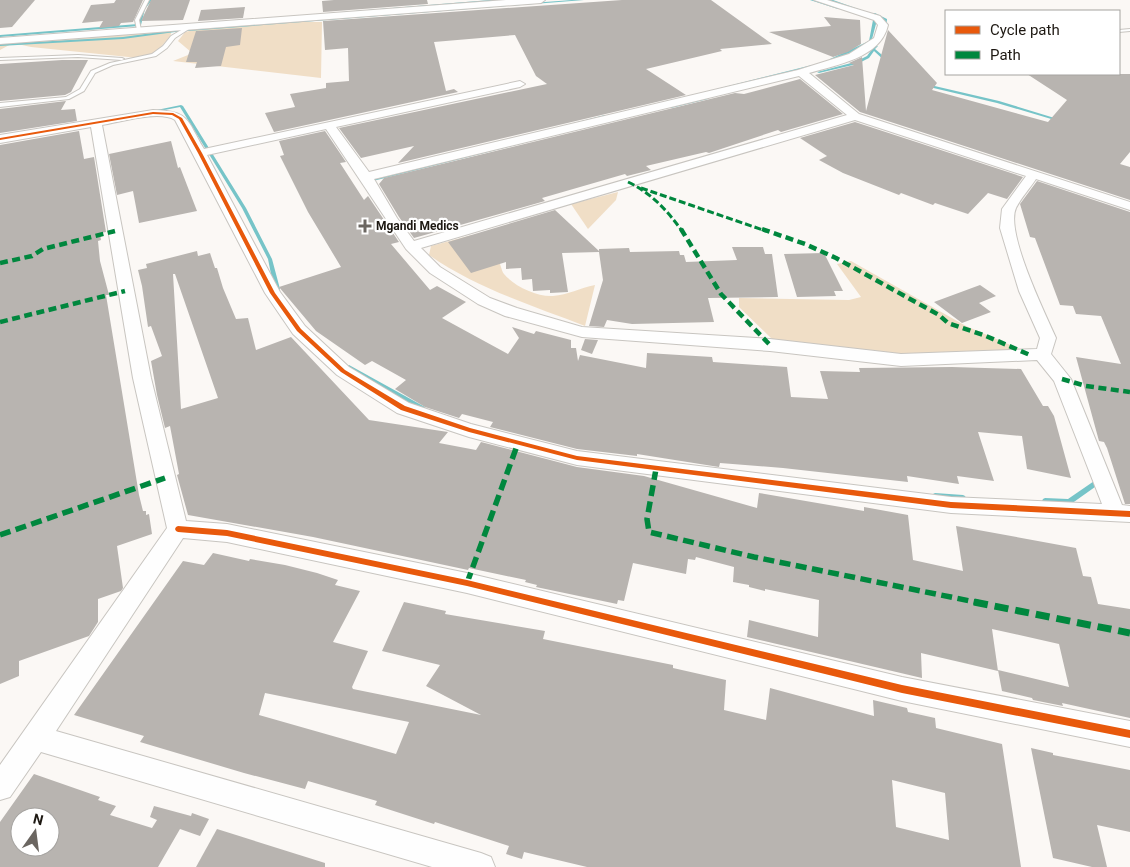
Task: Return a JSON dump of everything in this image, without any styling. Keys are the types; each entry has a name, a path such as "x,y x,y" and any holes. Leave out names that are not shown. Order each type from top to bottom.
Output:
{"street":[{"path":"0,41 541,0"},
{"path":"366,177 801,72 844,58 866,48 879,39 884,25 877,18 818,0"},
{"path":"801,72 854,116 1034,173 1130,206"},
{"path":"200,153 520,84"},
{"path":"0,139 153,113 173,114 180,118 200,153 272,293 298,330 343,371 403,408 469,430 577,458 951,505 1122,513 1062,379 1042,354"},
{"path":"411,246 854,116"},
{"path":"96,123 125,291 166,490 178,529"},
{"path":"329,125 411,246 435,270 484,301 511,312 582,332 770,345 901,360 1042,354"},
{"path":"1034,173 1010,209 1007,228 1026,291 1048,338 1046,348 1042,354"},
{"path":"178,529 227,533 467,583 902,689 1130,734"},
{"path":"0,787 36,738 178,529"},
{"path":"36,738 482,867"}],"lane":[{"path":"139,30 136,20 148,0"},
{"path":"0,105 67,98 82,90 93,72 98,69 154,55 165,47 173,37 190,27"},
{"path":"0,59 85,56 137,59"}],"shaded area":[{"path":"278,22 322,22 321,78 173,61 191,52 178,41 185,32 203,28"},
{"path":"172,30 170,37 156,52 138,58 31,47 13,43 0,50 0,44"},
{"path":"618,192 616,200 588,229 571,204"},
{"path":"472,235 498,260 508,278 526,290 540,295 553,296 595,285 585,326 485,286 447,267 429,255 431,246"},
{"path":"851,261 966,326 1022,350 922,356 772,339 739,307 739,298 849,300 861,297 837,264"}],"building":[{"path":"0,0 35,0 12,27 0,28"},
{"path":"116,0 143,0 133,22 121,23 119,26 99,28 103,21 82,23 91,5 114,3"},
{"path":"151,0 190,0 183,20 141,21"},
{"path":"427,0 428,4 323,12 322,1"},
{"path":"622,0 711,0 772,44 720,49 722,51 646,69 686,95 398,163 414,146 361,158 339,128 547,84 536,76 515,35 434,42 446,91 454,89 458,92 274,132 265,113 295,107 290,94 326,88 326,83 349,81 348,48 325,50 323,21"},
{"path":"245,7 243,18 198,21 201,10"},
{"path":"824,17 860,20 861,44 848,52 833,57 769,32 831,26"},
{"path":"242,28 240,45 226,47 221,66 195,68 197,62 186,62 196,31"},
{"path":"888,30 937,83 932,90 1048,122 1067,100 1029,75 1130,74 1130,152 1120,164 1130,167 1130,200 860,112 815,75 854,65 849,63 862,57 866,111"},
{"path":"88,60 71,92 65,95 0,101 0,64"},
{"path":"800,79 843,114 781,132 778,130 709,153 706,152 646,166 651,170 627,176 625,174 542,198 545,201 414,238 379,184 384,178 735,93 744,94"},
{"path":"66,101 61,110 75,109 77,121 0,133 0,109"},
{"path":"855,122 1023,177 1007,199 988,193 968,214 935,203 933,205 901,193 899,195 843,173 819,160 827,156 800,138"},
{"path":"79,131 84,159 94,157 106,232 100,233 101,240 98,241 100,261 109,295 106,295 139,495 143,511 146,511 146,515 149,514 152,534 117,546 123,588 121,591 98,599 98,622 89,636 19,661 19,676 0,684 0,145"},
{"path":"325,131 346,162 340,163 364,200 368,196 399,242 391,244 430,290 437,286 466,302 442,318 508,354 519,338 512,327 534,334 536,331 571,340 571,348 576,348 578,361 580,355 646,368 647,353 712,357 713,362 787,367 791,397 828,399 820,371 860,372 859,368 952,367 1021,369 1043,406 1048,406 1054,416 1071,478 1027,469 1022,436 978,432 994,481 957,476 959,484 907,476 908,482 720,463 719,467 637,454 637,456 577,449 490,427 493,422 462,414 459,418 425,407 395,389 406,380 372,361 365,365 316,331 279,287 341,267 308,212 280,156 284,155 279,141"},
{"path":"171,141 178,168 180,167 197,211 139,223 133,191 117,195 109,154"},
{"path":"1037,181 1130,212 1130,504 1125,504 1107,448 1104,442 1099,441 1076,357 1121,364 1101,316 1076,314 1073,306 1060,305 1035,238 1030,237 1020,204"},
{"path":"555,210 599,251 599,249 629,248 630,252 679,251 680,255 684,255 686,262 737,260 732,247 763,247 765,254 772,254 778,297 708,298 714,322 632,324 607,320 604,327 589,326 603,280 599,252 562,253 568,292 550,293 550,290 533,291 532,279 522,280 521,268 506,269 506,262 471,273 448,242"},
{"path":"197,251 198,256 210,253 236,319 248,318 256,350 291,337 369,420 448,432 439,443 476,450 481,442 577,467 644,476 757,508 759,493 864,511 864,507 908,515 913,560 963,571 956,526 1076,548 1083,576 1091,577 1098,604 1130,609 1130,718 1062,703 1063,706 1033,700 1032,698 1002,691 998,670 1069,687 1059,644 992,629 998,671 921,653 922,678 747,637 749,620 818,637 819,600 765,589 765,591 733,582 734,567 696,557 695,560 688,559 686,574 633,563 624,601 618,600 617,604 536,587 537,585 525,582 526,580 469,568 468,570 313,537 188,515 177,475 179,474 170,426 165,428 151,361 162,356 151,326 148,327 138,270 147,268 146,264","holes":["173,274 175,274 218,398 181,409"]},
{"path":"824,253 843,291 834,291 836,296 797,297 784,254"},
{"path":"980,285 996,296 979,303 991,312 962,323 934,302"},
{"path":"585,339 598,340 592,354 581,350"},
{"path":"213,553 249,561 250,559 317,573 338,580 335,585 360,591 333,642 368,651 352,687 353,689 481,715 426,686 440,665 382,651 404,602 446,611 445,614 545,631 543,639 673,665 673,668 726,680 724,710 766,720 770,688 874,716 873,700 907,708 908,712 935,718 936,728 1002,744 1021,867 587,867 524,852 522,859 506,854 509,846 375,805 377,801 308,781 305,789 244,773 140,742 144,736 74,715 183,561 204,565","holes":["265,693 409,722 396,754 259,715","892,780 945,793 949,840 896,827"]},
{"path":"1031,748 1053,753 1053,755 1130,770 1130,832 1097,825 1107,867 1092,867 1053,858"},
{"path":"34,774 100,797 98,800 116,806 110,815 152,828 157,820 150,817 154,806 191,816 192,813 209,819 200,836 180,829 158,867 0,867 0,822 10,808 10,857 60,857 60,807 11,807"},
{"path":"217,829 325,863 325,867 196,867"}],"waterway":[{"path":"0,36 139,25 144,9 151,0"},
{"path":"284,17 501,0"},
{"path":"0,45 123,38 175,31 583,0"},
{"path":"811,0 839,8"},
{"path":"830,0 860,10"},
{"path":"874,14 886,20 885,31"},
{"path":"831,60 870,42 875,20 870,18"},
{"path":"874,49 876,46"},
{"path":"819,72 856,63 868,57 874,49"},
{"path":"874,49 887,61"},
{"path":"695,95 812,66"},
{"path":"926,85 998,102 1059,120"},
{"path":"671,107 707,98"},
{"path":"149,112 181,106 244,208 270,259 277,289"},
{"path":"576,123 605,116"},
{"path":"369,181 527,141"},
{"path":"349,367 423,409"},
{"path":"1045,501 1069,502 1100,480"},
{"path":"935,496 963,498"}],"marked path":[{"path":"628,182 650,195 670,214 727,302 770,345"},
{"path":"641,188 805,244 836,258 939,315 948,323 986,336 1030,355"},
{"path":"0,263 32,256 43,249 115,231"},
{"path":"0,322 125,291"},
{"path":"1062,379 1086,386 1130,392"},
{"path":"467,583 518,443"},
{"path":"656,469 647,519 649,532 754,557 1130,633"},
{"path":"0,535 165,478"}],"cycle path":[{"path":"0,139 153,113 173,114 180,118 273,293 299,330 343,371 403,408 469,430 577,458 951,505 1130,514"},
{"path":"178,529 227,533 467,583 902,689 1130,734"}],"place":[{"name":"Mgandi Medics","path":"365,226"}]}
